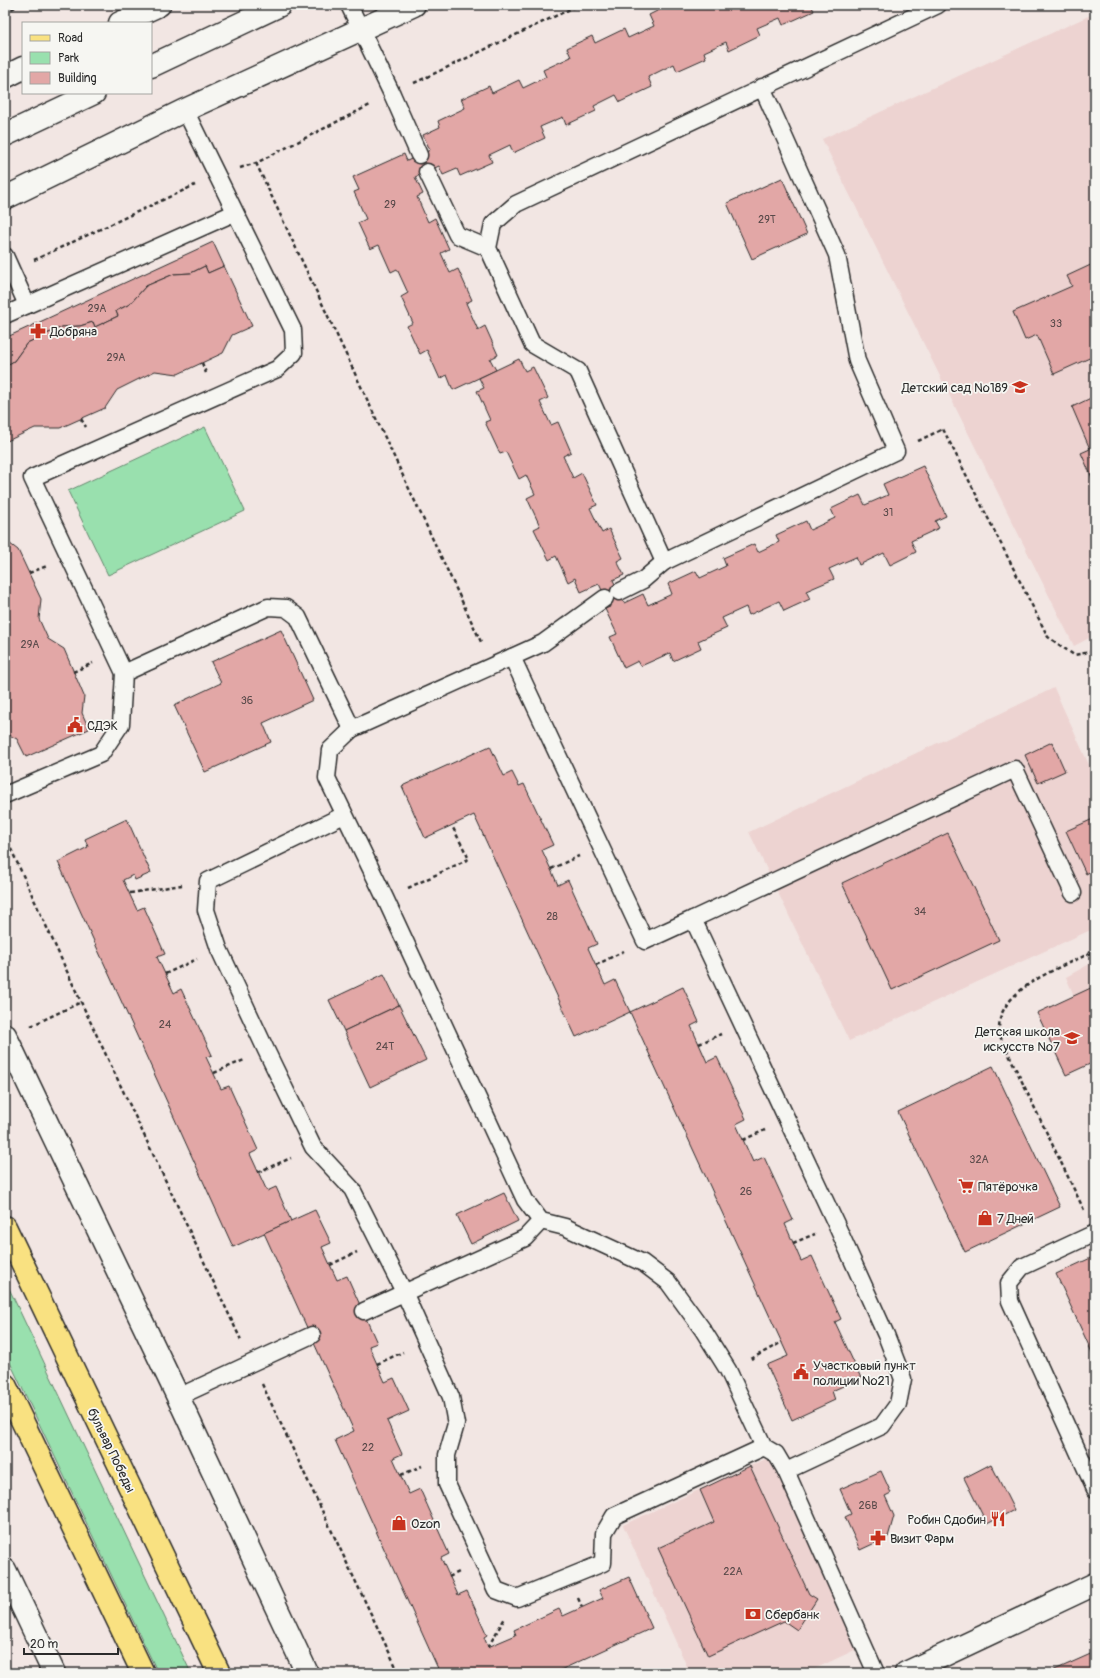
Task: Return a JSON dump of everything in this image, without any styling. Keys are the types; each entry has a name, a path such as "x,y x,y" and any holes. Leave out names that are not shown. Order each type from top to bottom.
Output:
{"main road":[{"name":"бульвар Победы","path":"5,1227 219,1673"},
{"path":"5,1384 143,1673"}],"street":[{"path":"122,22 158,5"},
{"path":"152,66 280,5"},
{"path":"5,198 186,110 414,5"},
{"path":"5,76 22,68"},
{"path":"5,135 92,94"},
{"path":"6,1036 178,1397 307,1673"},
{"path":"5,1570 54,1673"},
{"path":"906,1673 1095,1584"}],"lane":[{"path":"348,5 392,94 419,155"},
{"path":"664,562 578,371 532,344 488,248 494,224 516,204 938,5"},
{"path":"762,87 838,255 857,361 896,452 664,562 643,580 612,595 543,643 352,729 330,750 327,778 385,898 525,1200 541,1221 565,1227 643,1263 668,1282 703,1330 728,1370 764,1447 776,1454 786,1471 876,1673"},
{"path":"6,794 101,754 121,724 124,673 32,478 277,369 294,353 293,330 234,213 186,110"},
{"path":"427,172 457,235 488,248"},
{"path":"5,315 234,213"},
{"path":"5,256 27,305"},
{"path":"124,673 268,607 286,608 298,617 352,729"},
{"path":"512,657 645,941 1015,768 1073,892"},
{"path":"344,815 208,881 206,910 219,949 266,1050 314,1147 352,1189 404,1292 425,1342 451,1397 456,1424 447,1455 447,1484 496,1590 517,1598 603,1564 604,1534 614,1516 764,1447"},
{"path":"693,919 839,1231 886,1335 903,1378 898,1404 882,1426 786,1471"},
{"path":"364,1311 525,1238 541,1221"},
{"path":"1095,1233 1022,1267 1009,1283 1010,1301 1095,1489"},
{"path":"178,1397 312,1335"}],"path":[{"path":"5,12 20,5"},
{"path":"12,271 217,175 256,163 392,94 578,5"},
{"path":"256,163 492,666"},
{"path":"943,429 1048,637 1074,656 1095,651"},
{"path":"385,898 469,859 452,826"},
{"path":"5,836 81,1002 399,1673"},
{"path":"551,869 600,846"},
{"path":"130,893 208,881"},
{"path":"596,965 645,941"},
{"path":"165,974 219,949"},
{"path":"1095,951 1039,978 1014,995 1001,1013 998,1034 1095,1233"},
{"path":"6,1036 81,1002"},
{"path":"214,1073 266,1050"},
{"path":"258,1172 314,1147"},
{"path":"377,1364 425,1342"},
{"path":"728,1370 782,1342"},
{"path":"488,1647 517,1598"},
{"path":"5,1669 7,1673"}],"shaded area":[{"name":"Детский сад №189","path":"1095,13 1095,635 1074,646 822,139"},
{"path":"1054,688 1095,778 1095,928 849,1041 749,832"},
{"name":"Детская школа искусств №7","path":"1095,961 1095,1070 1092,1063 1066,1075 1037,1013 1074,996 1066,977"},
{"path":"770,1457 857,1649 806,1673 690,1673 623,1525"}],"green space":[{"path":"205,427 245,511 108,575 68,491"},
{"path":"5,1280 191,1673 158,1673 5,1352"}],"building":[{"path":"669,5 811,5 814,11 783,25 780,18 757,28 760,35 729,50 726,42 704,52 706,58 677,71 674,64 648,77 652,87 620,102 616,95 594,106 596,111 566,125 563,117 540,127 545,138 513,153 510,145 489,155 492,162 460,176 457,169 443,175 439,166 415,177 423,194 417,197 428,222 435,218 449,249 441,253 450,273 458,269 472,300 466,303 478,330 485,326 498,355 490,359 496,370 453,390 447,375 440,379 427,350 420,354 407,326 413,323 401,297 408,293 397,269 391,272 379,245 370,249 358,223 366,219 354,192 359,190 353,177 404,154 407,161 430,150 423,135 440,127 438,121 465,108 461,99 489,86 492,93 519,80 523,88 546,77 543,70 571,57 567,48 592,36 595,43 624,29 628,38 654,26 649,15"},
{"path":"782,178 807,234 752,259 727,203"},
{"path":"213,242 224,266 208,273 205,266 191,273 174,274 146,286 130,304 116,311 118,316 95,327 93,322 80,326 62,327 27,343 14,361 7,365 7,372 5,373 5,338"},
{"path":"1095,263 1095,358 1094,356 1054,374 1037,335 1025,340 1013,312 1072,286 1067,276"},
{"path":"205,266 208,273 224,266 252,326 232,335 223,353 178,374 155,371 117,390 105,408 60,428 35,428 5,442 5,373 7,372 7,365 14,361 27,343 62,327 80,326 93,322 95,327 118,316 116,311 130,304 146,286 174,274 191,273"},
{"path":"519,359 525,371 533,367 548,398 540,402 551,425 558,422 571,452 563,456 573,478 582,473 597,505 590,508 602,533 609,529 623,558 617,561 624,575 613,580 624,603 643,594 648,605 672,594 668,584 696,571 700,578 726,566 723,558 754,544 758,552 779,542 776,535 806,521 810,530 835,518 831,509 860,495 865,505 888,495 883,484 923,466 946,516 935,521 939,528 911,541 916,552 890,565 884,553 859,565 856,557 829,569 834,579 806,591 810,599 784,611 779,601 749,615 746,607 722,618 727,628 698,641 701,648 673,661 670,653 641,666 638,661 624,668 610,637 617,634 605,609 610,607 599,584 581,592 575,578 568,582 556,556 549,560 534,529 540,526 527,498 535,494 526,475 519,479 506,452 500,454 485,422 490,420 477,391 484,388 479,378"},
{"path":"1095,396 1095,479 1093,480 1081,453 1090,449 1072,407"},
{"path":"5,540 18,550 41,599 39,619 48,639 64,649 84,696 82,713 89,729 26,757 17,739 5,733"},
{"path":"281,630 313,700 263,723 271,742 205,772 174,705 221,683 211,662"},
{"path":"1052,742 1065,771 1038,783 1025,755"},
{"path":"490,746 504,776 512,772 519,786 524,784 553,845 542,850 558,885 568,880 597,944 588,948 605,985 615,980 630,1012 576,1037 474,815 425,838 402,786"},
{"path":"127,819 151,873 135,880 133,875 123,880 137,910 144,907 165,954 157,957 174,993 181,989 212,1055 206,1057 221,1089 229,1086 258,1150 250,1154 267,1191 276,1187 291,1221 233,1247 58,862 88,847 85,839"},
{"path":"1093,819 1095,823 1095,869 1086,874 1066,831"},
{"path":"948,833 999,940 892,990 842,883"},
{"path":"384,974 399,1005 344,1031 329,1000"},
{"name":"Детская школа искусств №7","path":"1095,986 1095,1070 1092,1063 1066,1075 1037,1013"},
{"path":"683,987 699,1022 691,1026 707,1062 717,1057 746,1119 736,1124 753,1162 764,1157 793,1220 785,1224 801,1261 812,1256 841,1319 835,1322 861,1378 832,1391 835,1400 792,1420 767,1365 788,1356 630,1012"},
{"path":"399,1005 426,1060 370,1087 344,1031"},
{"path":"993,1066 1060,1207 965,1252 898,1112"},
{"path":"504,1193 518,1221 471,1244 457,1215"},
{"path":"315,1210 331,1243 322,1247 337,1280 347,1276 377,1343 369,1346 385,1382 394,1378 409,1411 387,1421 402,1454 393,1458 409,1494 420,1489 449,1554 441,1558 458,1595 467,1591 487,1635 484,1637 488,1647 516,1635 514,1630 559,1609 563,1616 603,1598 599,1590 629,1577 652,1628 554,1673 440,1673 335,1440 354,1431 264,1233"},
{"path":"1095,1256 1095,1359 1056,1274"},
{"path":"991,1464 1014,1510 987,1524 964,1478"},
{"path":"750,1466 809,1594 817,1599 797,1630 784,1621 708,1656 658,1548 714,1522 700,1490"},
{"path":"881,1471 891,1493 885,1496 894,1516 888,1537 860,1550 845,1517 851,1514 840,1489"},
{"path":"1095,1652 1095,1673 1048,1673"}],"place":[{"name":"Добряна","path":"38,331"},
{"name":"Детский сад №189","path":"1020,387"},
{"name":"СДЭК","path":"75,725"},
{"name":"Детская школа искусств №7","path":"1072,1038"},
{"name":"Пятёрочка","path":"966,1186"},
{"name":"7 Дней","path":"985,1218"},
{"name":"Участковый пункт полиции №21","path":"801,1372"},
{"name":"Робин Сдобин","path":"998,1519"},
{"name":"Ozon","path":"399,1523"},
{"name":"Визит Фарм","path":"878,1538"},
{"name":"Сбербанк","path":"753,1614"}]}
